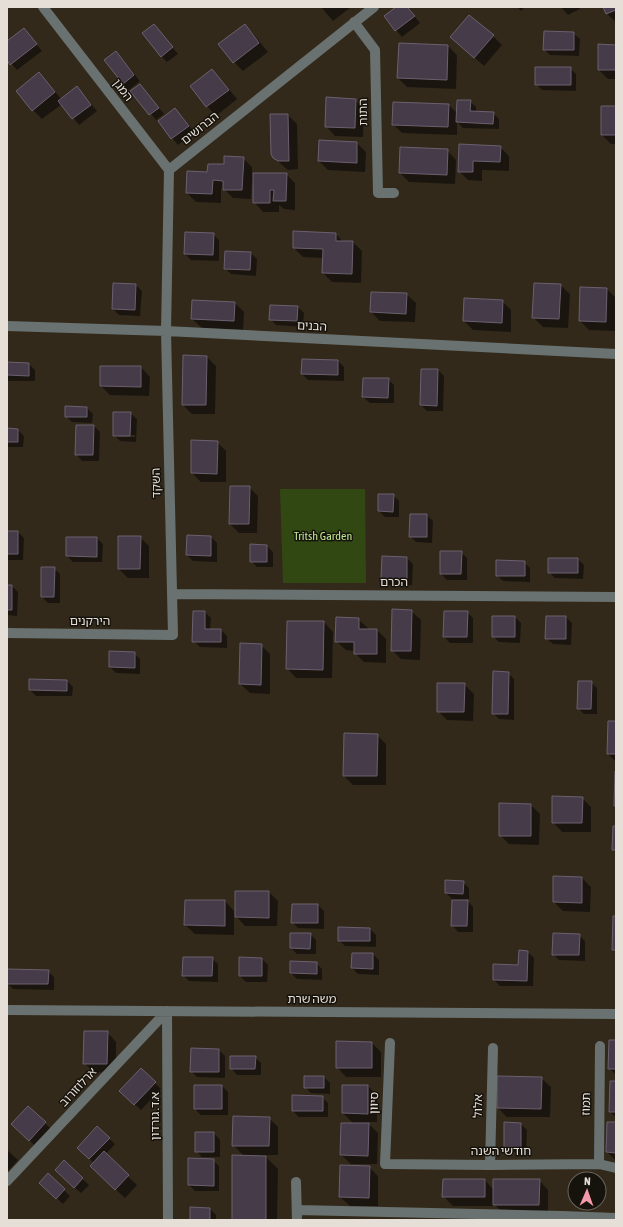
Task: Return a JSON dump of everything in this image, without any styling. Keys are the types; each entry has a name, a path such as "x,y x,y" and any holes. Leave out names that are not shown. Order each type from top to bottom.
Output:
{"street":[{"name":"המגן","path":"43,7 56,26 169,170"},
{"name":"הברושים","path":"169,170 374,7"},
{"name":"התות","path":"354,22 375,50 378,193 394,193"},
{"path":"166,331 169,170"},
{"name":"הבנים","path":"7,326 166,331 616,354"},
{"name":"השקד","path":"166,331 173,635"},
{"name":"הכרם","path":"172,594 616,597"},
{"name":"הירקנים","path":"7,633 173,635"},
{"name":"משה שרת","path":"7,1010 616,1014"},
{"name":"ארלוזורוב","path":"7,1181 167,1011"},
{"name":"א.ד. גורדון","path":"167,1011 168,1220"},
{"name":"סיוון","path":"385,1164 390,1043"},
{"name":"תמוז","path":"598,1164 600,1046"},
{"name":"אלול","path":"490,1165 493,1048"},
{"name":"חודשי השנה","path":"385,1164 598,1164 616,1168"},
{"path":"296,1182 297,1215 562,1216 616,1218"}],"green space":[{"name":"Tritsh Garden","path":"280,489 365,489 366,583 283,583"}],"building":[{"path":"396,7 407,7 415,16 395,31 384,16"},
{"path":"603,7 616,7 616,10 606,14"},
{"path":"469,15 494,35 474,58 450,37"},
{"path":"154,24 173,47 161,57 142,33"},
{"path":"245,24 259,43 233,63 218,44"},
{"path":"24,28 37,44 10,65 7,60 7,41"},
{"path":"544,31 574,32 574,50 543,50"},
{"path":"399,43 448,45 447,80 397,78"},
{"path":"598,44 616,45 616,70 598,70"},
{"path":"116,51 134,75 123,84 104,60"},
{"path":"535,67 571,67 571,85 535,85"},
{"path":"212,69 229,90 206,107 190,86"},
{"path":"39,72 55,92 32,111 16,91"},
{"path":"140,84 159,108 149,115 130,91"},
{"path":"77,86 91,105 72,119 58,101"},
{"path":"326,97 356,99 355,128 325,127"},
{"path":"457,100 471,100 470,111 494,112 493,124 456,122"},
{"path":"393,102 449,104 448,127 392,125"},
{"path":"601,106 616,106 616,135 601,135"},
{"path":"175,108 189,126 171,139 158,121"},
{"path":"270,114 288,114 289,161 278,161 273,158 271,154"},
{"path":"319,140 357,142 357,163 318,161"},
{"path":"459,144 501,146 500,162 473,161 473,172 458,172"},
{"path":"400,147 448,149 447,175 399,173"},
{"path":"224,156 244,157 242,190 223,190 223,181 213,180 212,194 186,193 187,171 207,172 208,164 224,164"},
{"path":"253,173 287,173 286,201 273,201 274,190 270,190 270,203 253,203"},
{"path":"293,231 336,233 336,241 353,241 352,274 322,273 323,249 293,248"},
{"path":"185,232 214,233 213,255 184,254"},
{"path":"225,251 251,252 250,270 224,269"},
{"path":"113,283 136,284 135,310 112,309"},
{"path":"534,283 561,284 559,319 532,318"},
{"path":"580,287 607,288 606,322 579,321"},
{"path":"371,292 407,293 406,314 370,312"},
{"path":"464,298 503,300 502,323 463,321"},
{"path":"192,300 235,302 234,321 191,319"},
{"path":"270,305 298,306 297,321 269,320"},
{"path":"183,355 207,356 206,405 182,405"},
{"path":"302,359 338,360 338,375 301,374"},
{"path":"7,362 29,363 29,376 7,375"},
{"path":"100,366 141,366 141,387 100,386"},
{"path":"421,369 438,369 437,406 420,405"},
{"path":"363,378 389,378 388,398 362,397"},
{"path":"65,406 87,407 87,417 65,417"},
{"path":"113,412 131,412 130,436 113,436"},
{"path":"76,425 94,425 93,455 75,455"},
{"path":"7,428 18,429 18,442 7,442"},
{"path":"191,440 218,441 217,474 191,473"},
{"path":"230,486 250,486 249,524 229,524"},
{"path":"378,494 394,494 393,512 378,511"},
{"path":"410,514 427,514 427,537 409,537"},
{"path":"7,531 18,531 18,554 7,554"},
{"path":"187,535 211,536 211,556 186,555"},
{"path":"118,536 141,536 140,569 118,569"},
{"path":"66,537 97,537 97,557 66,556"},
{"path":"250,544 267,545 267,562 250,562"},
{"path":"440,551 462,551 461,574 440,574"},
{"path":"382,556 407,557 407,579 381,579"},
{"path":"548,558 578,558 578,573 548,573"},
{"path":"496,560 525,561 525,576 496,576"},
{"path":"41,567 55,567 54,597 41,597"},
{"path":"7,585 12,585 12,610 7,610"},
{"path":"392,609 412,610 411,651 391,651"},
{"path":"193,611 205,611 205,629 221,629 221,642 192,642"},
{"path":"444,611 468,611 467,637 443,637"},
{"path":"492,616 515,616 515,637 492,637"},
{"path":"546,616 566,616 566,639 545,639"},
{"path":"336,617 359,618 359,629 377,629 377,654 354,654 354,642 335,642"},
{"path":"287,621 324,621 323,670 286,669"},
{"path":"240,643 262,644 261,685 239,684"},
{"path":"109,651 135,652 135,668 109,667"},
{"path":"493,671 509,672 508,714 492,714"},
{"path":"29,679 67,680 67,691 29,690"},
{"path":"578,681 592,681 591,709 577,709"},
{"path":"437,683 465,683 464,712 437,712"},
{"path":"608,721 616,721 616,754 607,754"},
{"path":"344,733 378,734 377,776 343,776"},
{"path":"615,771 616,806 614,806"},
{"path":"552,796 583,797 582,823 552,823"},
{"path":"499,803 531,804 531,836 499,836"},
{"path":"613,826 616,826 616,850 612,850"},
{"path":"553,876 582,877 582,903 553,902"},
{"path":"445,880 464,881 463,894 445,893"},
{"path":"235,891 269,891 269,918 235,917"},
{"path":"185,900 225,900 225,926 184,925"},
{"path":"452,900 468,900 467,926 451,926"},
{"path":"292,904 318,904 318,923 291,923"},
{"path":"613,916 616,916 616,950 612,950"},
{"path":"338,927 370,928 370,941 338,941"},
{"path":"290,933 311,933 310,949 290,948"},
{"path":"553,933 580,934 579,955 552,955"},
{"path":"519,950 528,951 527,981 493,980 493,964 518,965"},
{"path":"352,953 373,953 373,969 351,968"},
{"path":"183,957 213,957 212,976 182,976"},
{"path":"239,957 262,958 262,976 239,976"},
{"path":"290,961 317,962 317,974 290,973"},
{"path":"7,969 49,970 48,984 7,984"},
{"path":"84,1031 108,1031 107,1064 83,1064"},
{"path":"609,1040 616,1040 616,1069 608,1069"},
{"path":"336,1041 372,1042 372,1068 336,1068"},
{"path":"191,1048 219,1049 219,1072 190,1072"},
{"path":"230,1056 256,1056 255,1069 230,1069"},
{"path":"141,1068 156,1082 134,1105 119,1091"},
{"path":"304,1076 324,1076 324,1088 304,1088"},
{"path":"497,1076 542,1077 541,1109 497,1108"},
{"path":"610,1081 616,1081 616,1112 609,1112"},
{"path":"194,1085 222,1085 222,1109 194,1109"},
{"path":"342,1085 368,1085 368,1114 342,1113"},
{"path":"292,1095 323,1096 323,1111 292,1111"},
{"path":"28,1106 46,1122 29,1141 11,1124"},
{"path":"233,1116 270,1117 269,1146 232,1146"},
{"path":"504,1122 521,1123 521,1147 504,1147"},
{"path":"607,1122 616,1122 616,1153 606,1152"},
{"path":"341,1123 369,1123 368,1156 340,1155"},
{"path":"97,1126 110,1138 89,1159 77,1148"},
{"path":"195,1132 214,1132 214,1152 195,1152"},
{"path":"104,1151 129,1175 115,1190 90,1166"},
{"path":"232,1155 266,1156 266,1220 232,1220"},
{"path":"188,1158 214,1159 214,1186 188,1185"},
{"path":"64,1160 83,1178 74,1188 55,1170"},
{"path":"340,1165 370,1166 369,1198 339,1197"},
{"path":"48,1173 65,1189 56,1199 39,1183"},
{"path":"443,1179 485,1179 485,1197 442,1197"},
{"path":"493,1179 540,1179 539,1205 493,1205"},
{"path":"190,1207 210,1208 210,1220 190,1220"}]}
